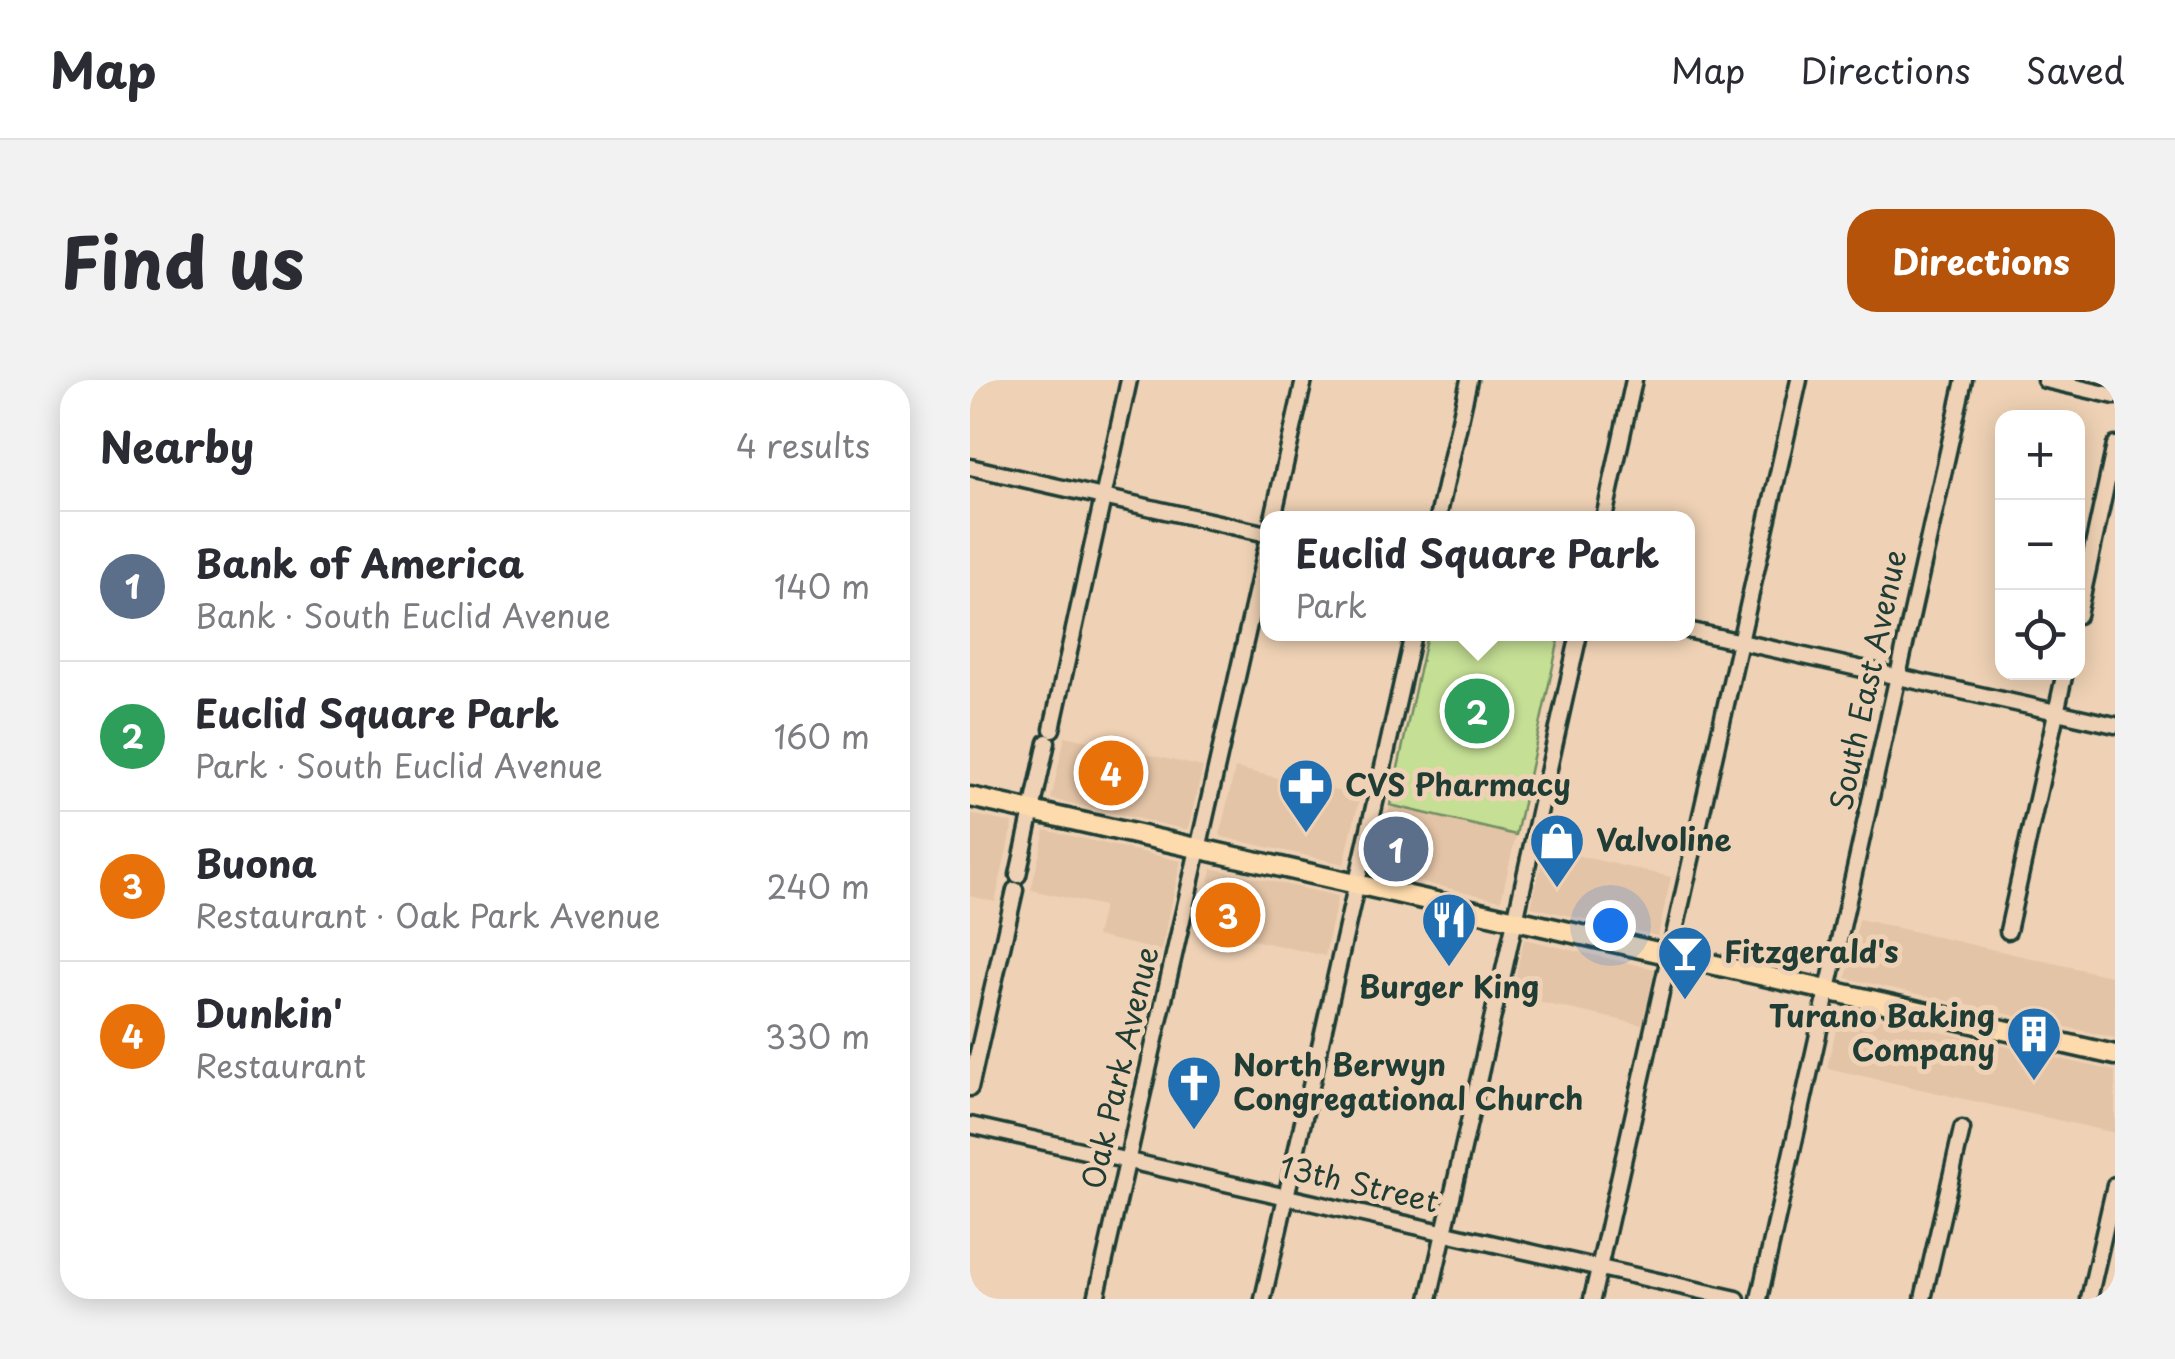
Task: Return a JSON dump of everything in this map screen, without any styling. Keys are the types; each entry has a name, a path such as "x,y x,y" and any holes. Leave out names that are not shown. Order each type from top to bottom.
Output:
{"main road":[{"path":"970,796 2115,1055"}],"street":[{"path":"970,1088 1129,380"},
{"path":"1275,511 1304,380"},
{"path":"1440,511 1469,380"},
{"path":"1606,511 1634,380"},
{"path":"1592,1299 1799,380"},
{"name":"South East Avenue","path":"1759,1299 1964,380"},
{"path":"2045,380 2115,396"},
{"path":"2083,590 2115,445"},
{"path":"970,468 1260,532"},
{"name":"Oak Park Avenue","path":"1096,1299 1260,576"},
{"path":"1695,632 2115,725"},
{"path":"1263,1299 1411,641"},
{"path":"1502,980 1577,641"},
{"path":"2008,931 2063,680"},
{"path":"1429,1299 1497,998"},
{"name":"13th Street","path":"970,1125 1736,1299"},
{"path":"1923,1299 1962,1129"},
{"path":"2089,1299 2115,1185"}],"shaded area":[{"path":"1065,736 1203,767 1188,830 1051,799"},
{"path":"1235,768 1360,796 1344,864 1222,837"},
{"path":"1390,805 1516,835 1501,900 1381,873 1376,864"},
{"path":"970,814 1013,823 995,902 970,896"},
{"path":"1045,830 1181,861 1161,951 1096,936 1103,906 1031,890"},
{"path":"1545,848 1671,877 1658,936 1531,907"},
{"path":"1212,868 1338,896 1325,956 1199,928"},
{"name":"Turano Baking Company","path":"1859,919 2115,977 2115,1038 1846,978"},
{"path":"1524,939 1655,969 1642,1025 1511,996"},
{"name":"Turano Baking Company","path":"1843,1010 2115,1071 2115,1133 1827,1068"}],"green space":[{"path":"1425,641 1558,641 1516,835 1390,805"}],"place":[{"name":"Euclid Square Park","path":"1477,711"},
{"name":"Dunkin'","path":"1111,773"},
{"name":"CVS Pharmacy","path":"1306,835"},
{"name":"Bank of America","path":"1396,849"},
{"name":"Valvoline","path":"1557,890"},
{"name":"Buona","path":"1228,915"},
{"name":"Burger King","path":"1449,969"},
{"name":"Fitzgerald's","path":"1685,1002"},
{"name":"Turano Baking Company","path":"2034,1083"},
{"name":"North Berwyn Congregational Church","path":"1194,1132"}]}
